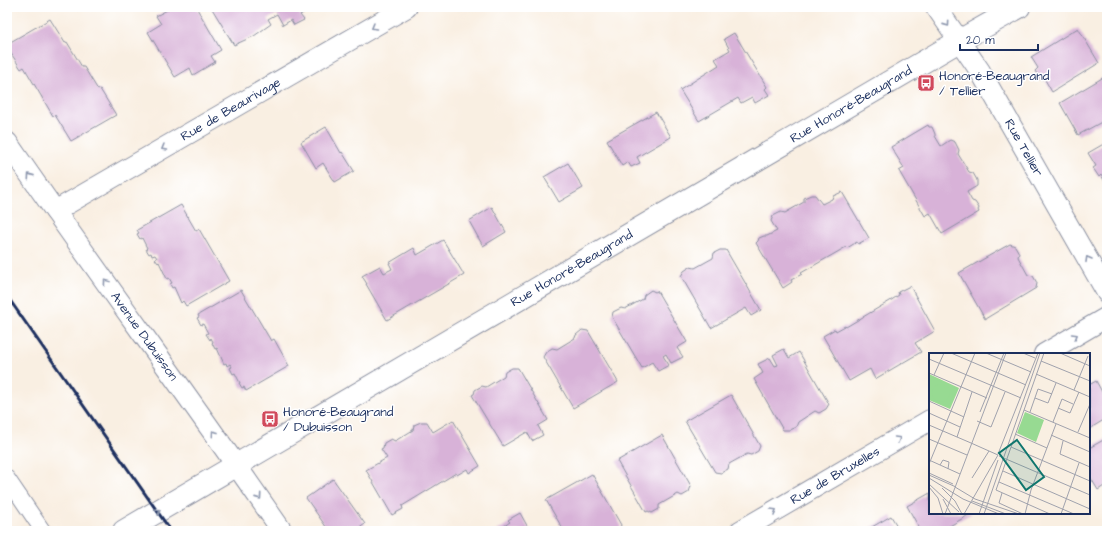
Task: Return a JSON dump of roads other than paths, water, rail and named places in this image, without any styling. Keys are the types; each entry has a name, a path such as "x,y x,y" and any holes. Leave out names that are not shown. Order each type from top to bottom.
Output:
{"street":[{"name":"Rue de Beaurivage","path":"55,211 407,7"},
{"name":"Rue Tellier","path":"936,7 980,70 1107,293"},
{"name":"Rue Honoré-Beaugrand","path":"124,531 959,41 1020,7"},
{"name":"Avenue Dubuisson","path":"7,142 237,465 282,531"},
{"path":"1046,353 1107,317"},
{"name":"Rue de Bruxelles","path":"740,531 929,421"},
{"path":"7,478 43,531"}],"railway":[{"path":"7,296 171,531"}],"place":[{"name":"Honoré-Beaugrand / Tellier","path":"926,83"},
{"name":"Honoré-Beaugrand / Dubuisson","path":"270,419"}]}
